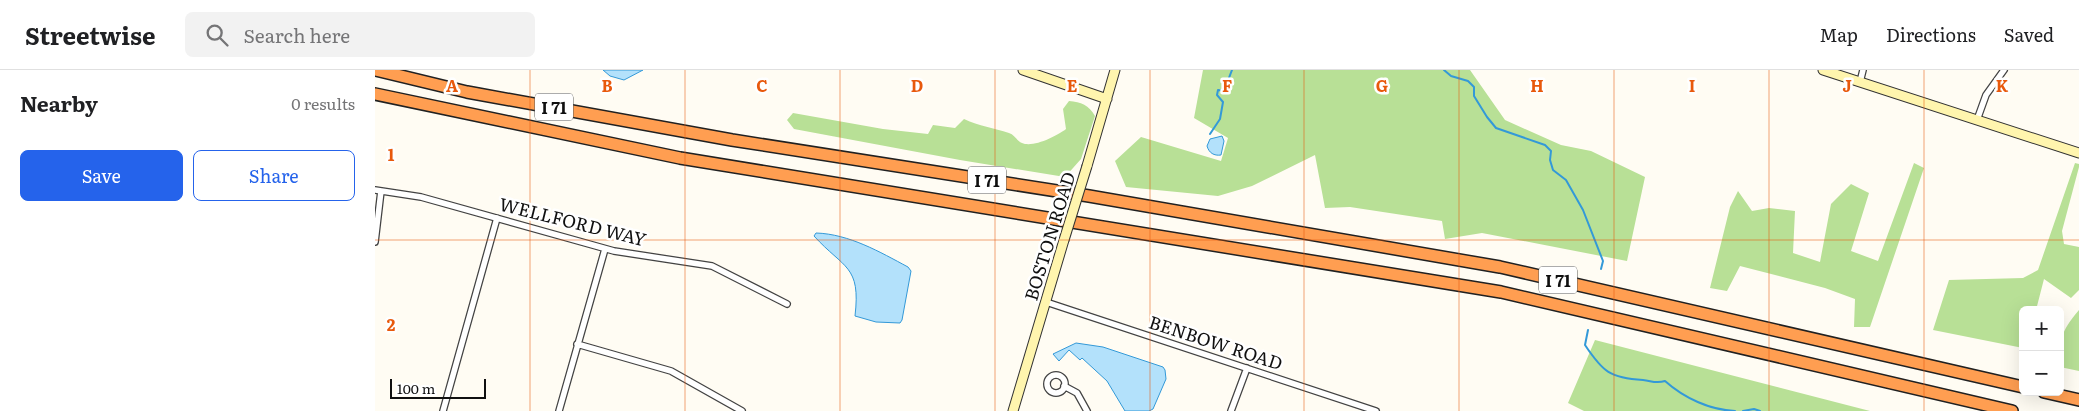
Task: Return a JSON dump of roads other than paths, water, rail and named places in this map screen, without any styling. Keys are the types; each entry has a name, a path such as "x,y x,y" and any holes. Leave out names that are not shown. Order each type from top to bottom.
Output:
{"highway":[{"name":"I 71","path":"376,70 467,92 733,140 1089,196 1501,267 2019,386"},
{"name":"I 71","path":"375,94 680,158 1501,292 2012,411"},
{"path":"2062,396 2079,400"}],"street":[{"path":"1023,70 1107,98"},
{"name":"BOSTON ROAD","path":"1013,411 1115,70"},
{"path":"1823,70 2079,153"},
{"path":"1860,82 1863,70"},
{"path":"1977,120 1986,94 2004,70"},
{"path":"375,242 378,191"},
{"name":"WELLFORD WAY","path":"378,191 421,196 605,249 712,266 787,304"},
{"path":"443,411 497,218"},
{"path":"559,411 605,249"},
{"name":"BENBOW ROAD","path":"1046,302 1247,368 1361,409 1376,411"},
{"path":"577,344 671,371 742,411"},
{"path":"1231,411 1247,368"},
{"path":"1064,386 1077,393 1087,411"}],"water":[{"path":"603,70 643,70 624,80 610,76"},
{"path":"1222,136 1224,141 1221,155 1212,154 1207,146 1210,139"},
{"path":"816,233 852,240 908,267 911,271 900,323 876,322 855,316 856,299 853,277 842,262 814,236"},
{"path":"1076,343 1103,347 1163,367 1166,379 1153,409 1149,411 1125,411 1107,381 1082,358 1080,360 1069,350 1059,361 1053,354"}],"waterway":[{"path":"1210,134 1220,119 1223,102 1217,95 1218,90 1224,91 1232,70"},
{"path":"1444,70 1451,76 1468,81 1474,87 1474,96 1496,128 1545,145 1551,151 1550,160 1553,170 1566,180 1583,210 1603,261 1601,269"},
{"path":"1588,330 1585,345 1597,362 1608,372 1632,379 1656,382 1665,381 1680,393 1707,406 1735,411"},
{"path":"1743,411 1754,409 1760,411"}]}
